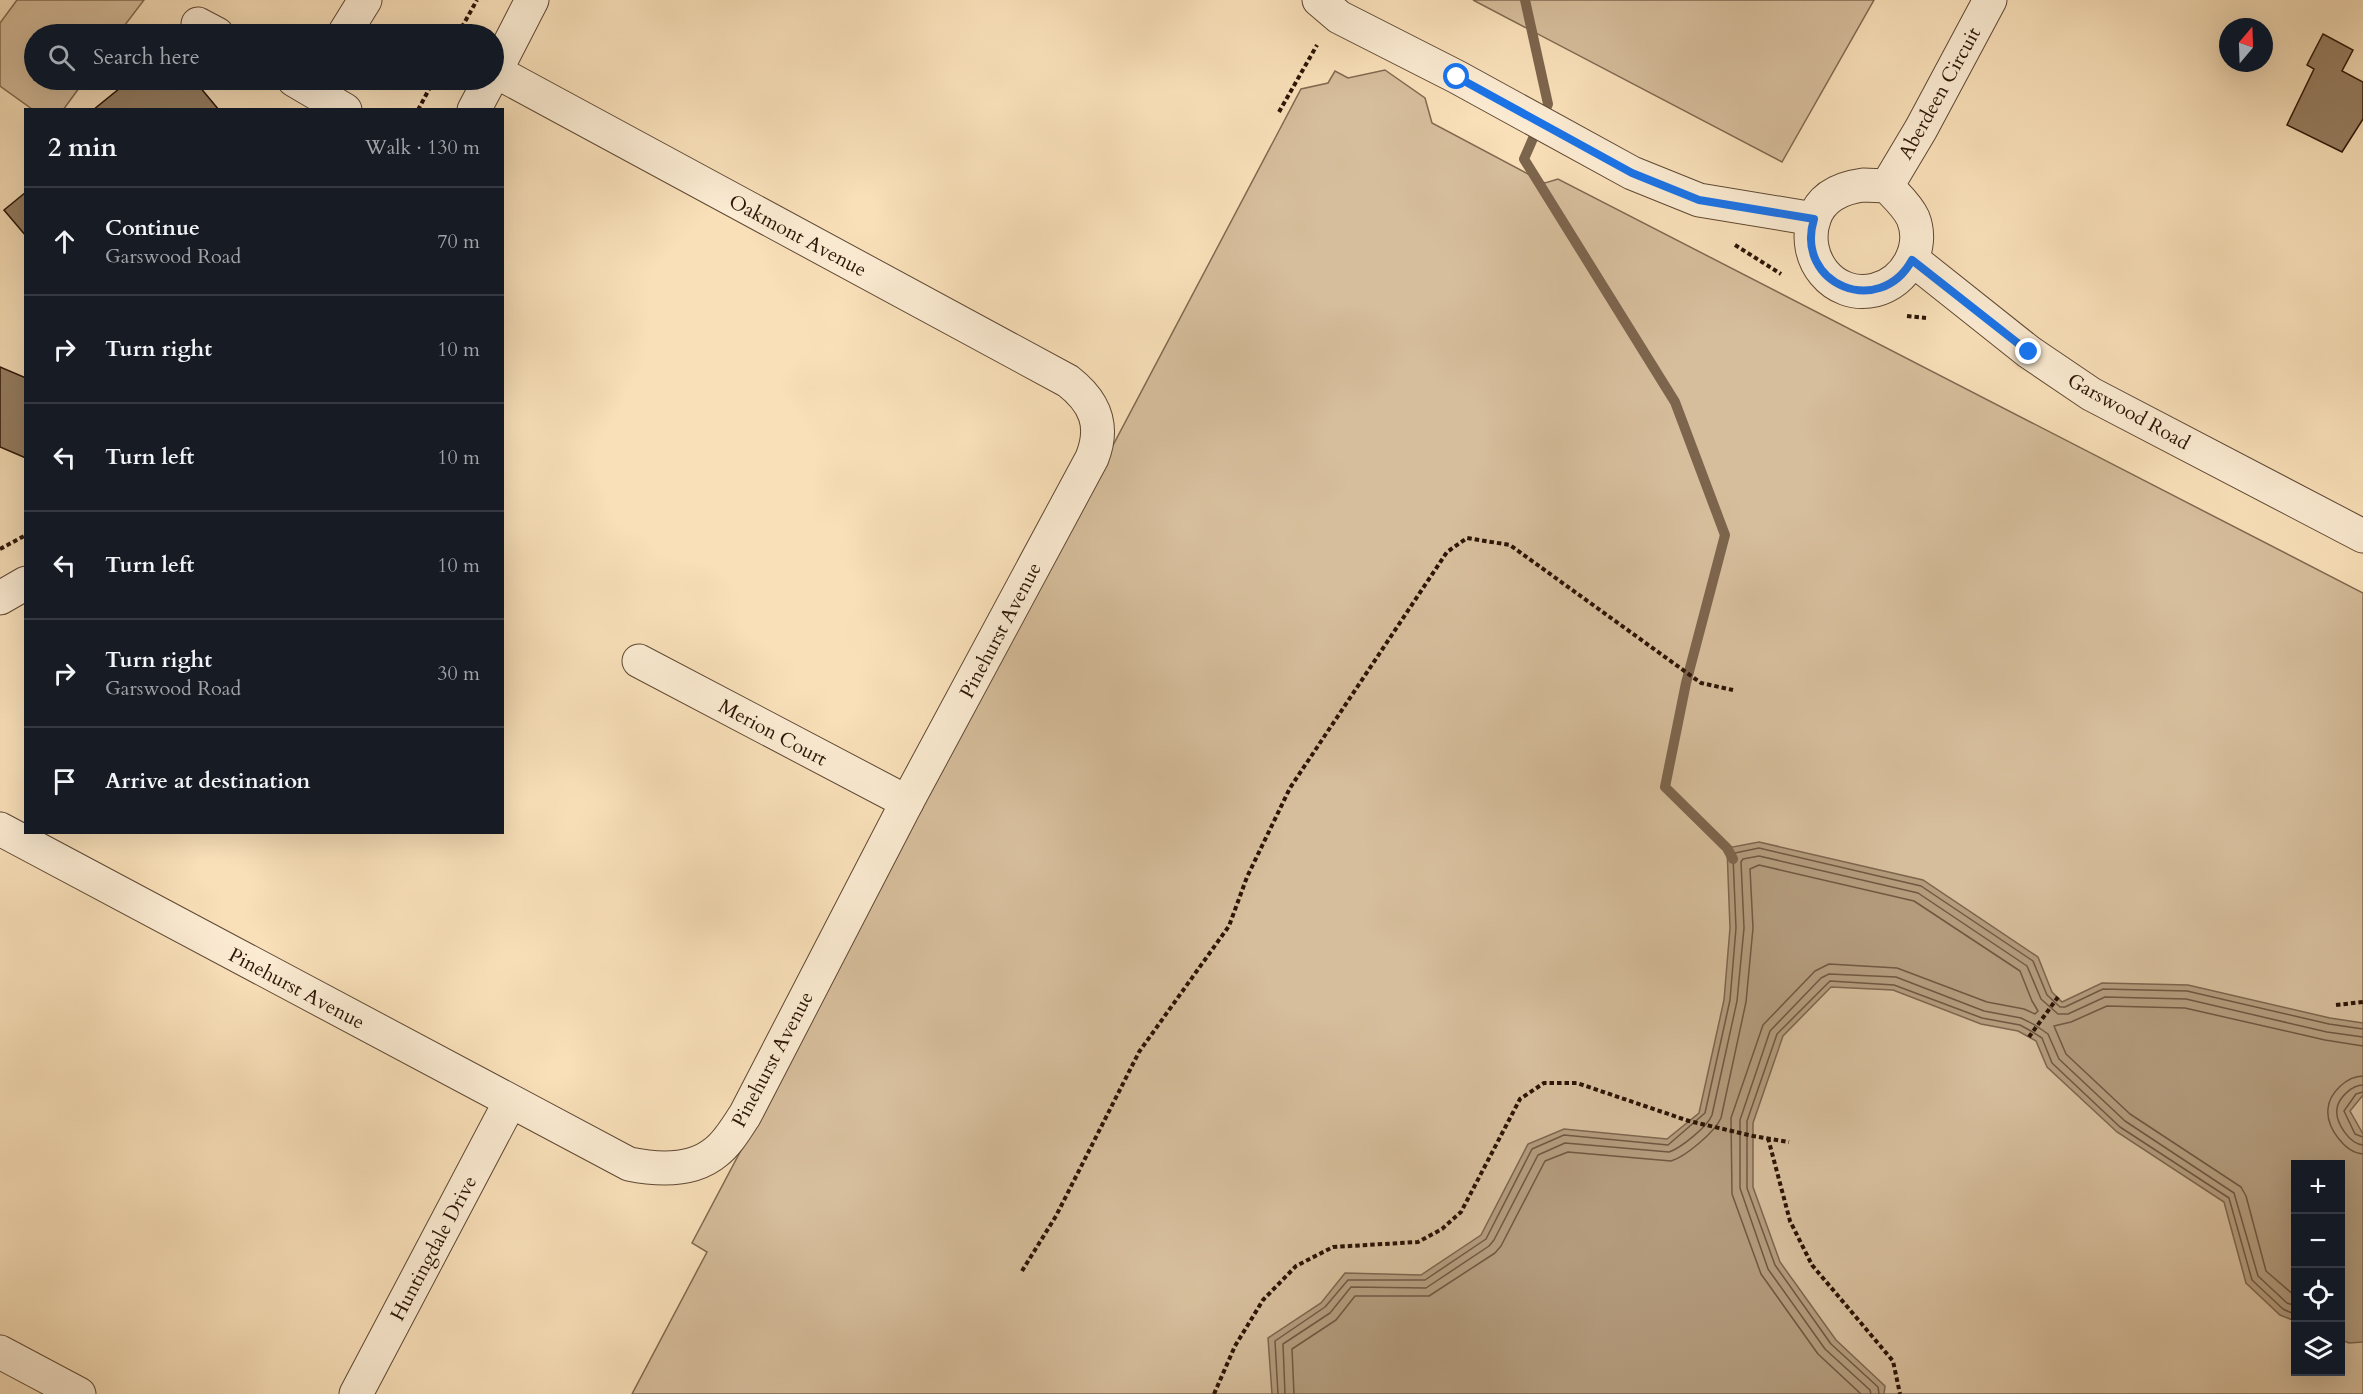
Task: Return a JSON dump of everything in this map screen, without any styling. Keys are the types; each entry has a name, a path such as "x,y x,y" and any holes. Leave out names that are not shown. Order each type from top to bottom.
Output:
{"street":[{"path":"350,24 365,0"},
{"path":"504,54 532,0"},
{"path":"1318,0 1339,17 1457,77 1632,173 1699,200 1814,219"},
{"name":"Aberdeen Circuit","path":"1887,186 1921,129 1990,0"},
{"name":"Oakmont Avenue","path":"504,81 1068,381 1087,398 1093,408"},
{"path":"318,90 342,108"},
{"path":"475,108 485,90"},
{"path":"1863,185 1887,186 1903,202 1913,218 1917,236 1912,260 1906,271 1892,283 1874,290 1856,291 1832,281 1819,268 1811,251 1809,233 1814,219 1816,211 1828,197 1844,188 1863,185"},
{"name":"Garswood Road","path":"1912,260 2029,352 2091,394 2363,536"},
{"name":"Pinehurst Avenue","path":"0,829 630,1164 648,1168 681,1167 693,1164 716,1153 745,1115 907,802 1092,458 1098,433 1093,408"},
{"path":"0,598 24,584"},
{"name":"Merion Court","path":"639,661 907,802"},
{"name":"Huntingdale Drive","path":"356,1394 510,1101"},
{"path":"0,1352 79,1394"}],"path":[{"path":"464,24 477,0"},
{"path":"1279,112 1321,36"},
{"path":"419,108 429,90"},
{"path":"0,549 24,536"},
{"path":"1022,1272 1056,1216 1139,1052 1229,926 1247,877 1290,788 1447,552 1467,538 1510,545 1701,683 1733,690"},
{"path":"2029,1036 2058,997"},
{"path":"2336,1005 2363,1002"},
{"path":"1214,1394 1235,1346 1263,1300 1296,1266 1333,1247 1418,1242 1442,1229 1461,1212 1520,1099 1544,1083 1577,1083 1689,1121 1788,1142"},
{"path":"1768,1138 1790,1221 1812,1265 1893,1361 1900,1394"}],"shaded area":[{"path":"17,0 144,0 126,24 24,24 24,90 78,90 64,108 31,108 0,86 0,23"},
{"path":"1473,0 1874,0 1782,162"},
{"path":"1385,70 1425,98 1432,123 1545,183 1558,179 2363,593 2363,1394 632,1394 707,1252 692,1243 1301,89 1328,83 1335,71 1348,78"}],"water":[{"path":"1759,842 1923,880 2038,957 2052,992 2062,1002 2102,983 2188,985 2330,1018 2363,1023 2363,1095 2350,1111 2363,1134 2363,1342 2345,1342 2345,1160 2291,1160 2291,1319 2280,1315 2246,1283 2224,1202 2117,1132 2047,1067 2036,1041 2018,1031 1981,1024 1893,990 1831,987 1783,1036 1753,1123 1753,1187 1780,1262 1836,1340 1885,1386 1884,1394 1272,1394 1268,1338 1321,1303 1345,1273 1421,1275 1481,1235 1528,1144 1564,1129 1667,1139 1699,1113 1724,1000 1730,928 1727,848"}],"building":[{"path":"2323,34 2353,50 2342,71 2363,82 2363,119 2342,152 2287,125 2314,69 2307,65"},
{"path":"118,90 202,90 217,108 95,108"},
{"path":"24,194 24,234 4,210"},
{"path":"0,367 24,377 24,457 0,447"}],"waterway":[{"path":"1525,0 1548,104 1524,159 1675,402 1725,535 1686,683 1665,787 1727,848 1733,859"}],"route":[{"path":"1457,77 1632,173 1699,200 1814,219 1809,233 1811,251 1819,268 1832,281 1856,291 1874,290 1892,283 1906,271 1912,260 2029,352"}]}
